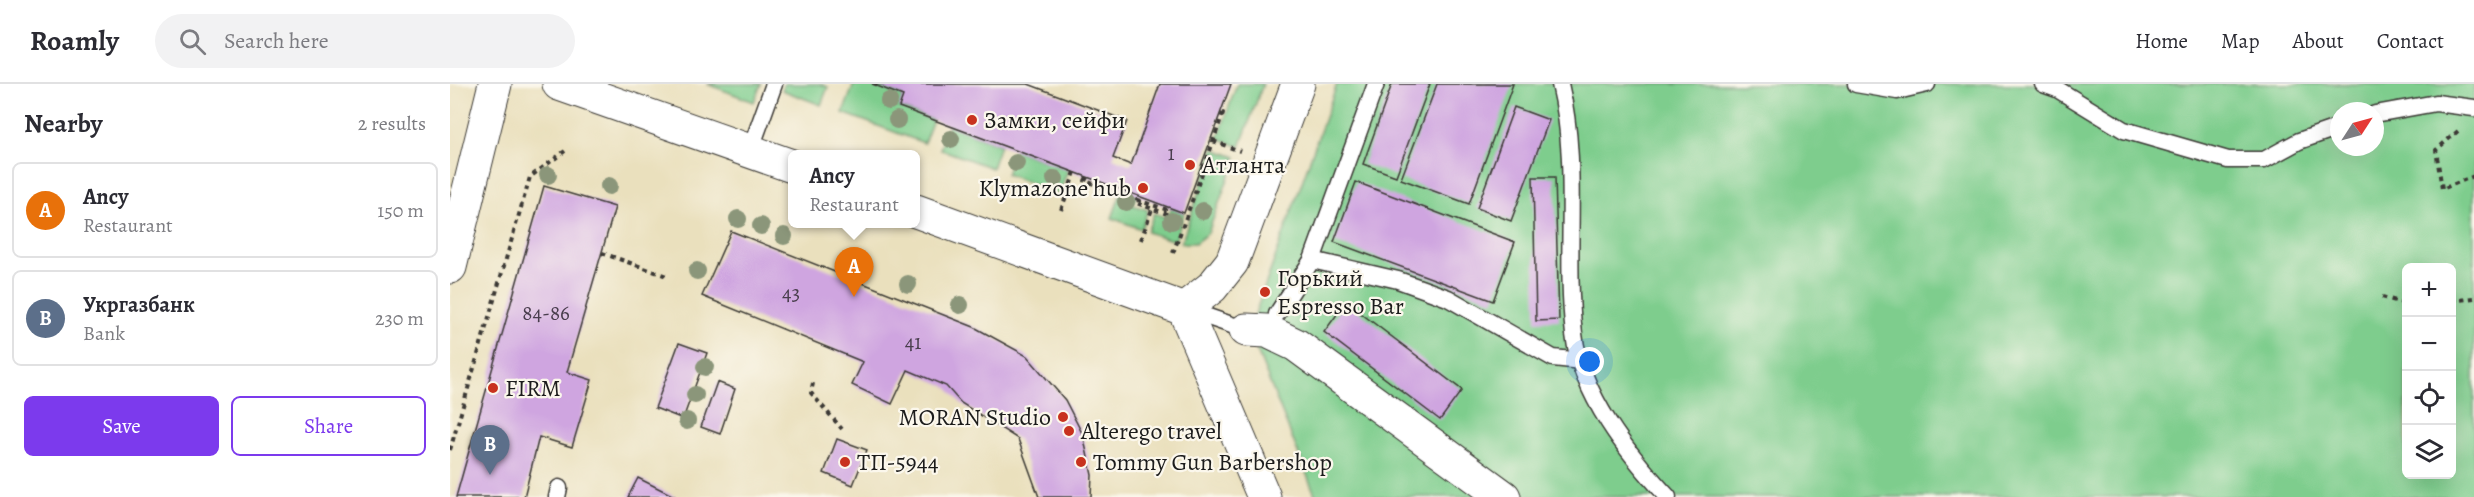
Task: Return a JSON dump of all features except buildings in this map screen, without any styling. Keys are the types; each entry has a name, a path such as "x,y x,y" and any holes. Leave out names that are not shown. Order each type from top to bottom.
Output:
{"main road":[{"path":"450,267 495,84"},
{"path":"559,84 788,165"},
{"path":"1184,309 1212,287 1232,262 1298,84"},
{"path":"920,213 1184,309 1264,497"},
{"path":"1246,330 1267,331 1296,345 1504,497"}],"lane":[{"path":"750,151 774,84"},
{"path":"1277,314 1312,260 1376,84"},
{"path":"1560,84 1570,149 1574,336 1588,381 1610,426 1643,470 1668,497"},
{"path":"1856,84 1897,91 1928,84"},
{"path":"2043,84 2056,88 2124,130 2164,139 2228,160 2264,160 2299,141 2330,129"},
{"path":"2384,112 2436,103 2474,108"},
{"path":"1312,260 1408,284 1448,298 1553,358 1582,361"},
{"path":"1184,309 1246,330"}],"path":[{"path":"1173,253 1223,113 1220,112"},
{"path":"2466,123 2436,150 2442,189 2474,176"},
{"path":"1212,141 1243,153"},
{"path":"450,450 530,177 565,151"},
{"path":"1061,210 1075,172"},
{"path":"1087,177 1085,181 1111,190"},
{"path":"1141,240 1153,206"},
{"path":"602,253 667,276"},
{"path":"2382,297 2402,303"},
{"path":"2456,300 2474,298"},
{"path":"813,383 811,393 842,429"}],"green space":[{"path":"707,84 761,84 754,102"},
{"path":"784,84 820,84 828,87 821,105 782,90"},
{"path":"854,84 872,84 903,96 899,107 933,120 924,143 843,113"},
{"path":"1237,84 1263,84 1240,147 1218,138"},
{"path":"1337,84 2474,84 2474,497 1316,497 1255,346 1255,314"},
{"path":"949,125 1000,145 992,168 940,149"},
{"path":"1214,149 1236,157 1208,233 1195,243 1181,243"},
{"path":"1015,150 1068,170 1059,194 1006,174"},
{"path":"1122,190 1136,196 1133,205 1148,210 1141,229 1112,218"},
{"path":"1171,209 1184,213 1175,241 1147,232 1154,213 1168,218"}],"place":[{"name":"Замки, сейфи","path":"972,120"},
{"name":"Атланта","path":"1190,165"},
{"name":"Klymazone hub","path":"1143,188"},
{"name":"Горький Espresso Bar","path":"1265,292"},
{"name":"Ancy","path":"854,297"},
{"name":"FIRM","path":"493,388"},
{"name":"MORAN Studio","path":"1063,417"},
{"name":"Alterego travel","path":"1069,431"},
{"name":"ТП-5944","path":"845,462"},
{"name":"Tommy Gun Barbershop","path":"1081,462"},
{"name":"Укргазбанк","path":"490,475"}]}
